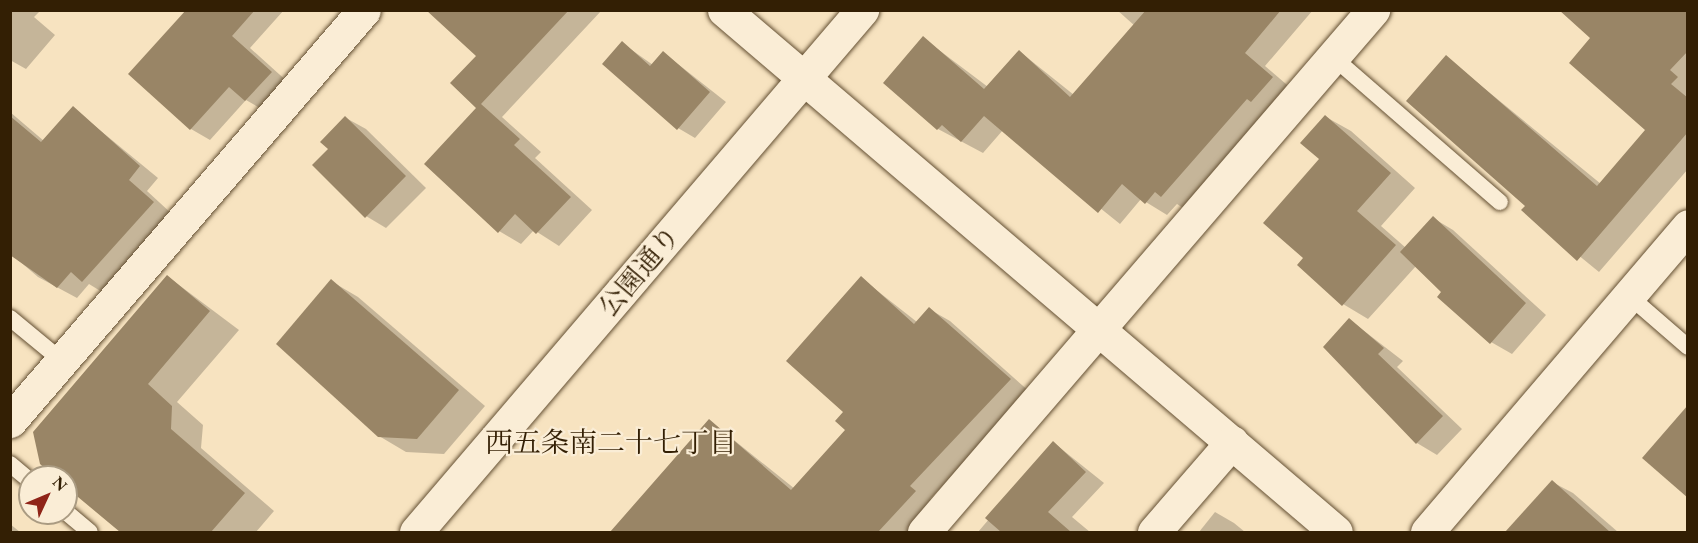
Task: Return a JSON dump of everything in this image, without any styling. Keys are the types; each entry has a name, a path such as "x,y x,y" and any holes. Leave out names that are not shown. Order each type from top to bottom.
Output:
{"street":[{"path":"10,421 364,10"},
{"path":"724,10 1098,332 1232,442 1336,532"},
{"name":"公園通り","path":"416,532 862,10"},
{"path":"924,532 1372,10"},
{"path":"1427,532 1688,225"},
{"path":"1154,532 1232,442"}],"lane":[{"path":"1333,57 1500,202"},
{"path":"1628,295 1688,347"},
{"path":"10,318 62,361"},
{"path":"78,522 90,532"}],"building":[{"path":"186,10 255,10 232,36 272,72 245,101 229,87 190,130 128,74"},
{"path":"426,10 569,10 481,104 520,139 514,145 571,197 536,234 515,214 498,233 424,164 476,108 450,83 476,56"},
{"path":"1146,10 1281,10 1245,53 1273,77 1251,102 1247,99 1161,197 1155,192 1145,204 1122,184 1098,213 984,116 961,142 942,125 937,130 883,83 923,36 984,89 1019,50 1070,97"},
{"path":"1559,10 1688,10 1688,51 1670,70 1678,77 1671,84 1688,98 1688,132 1577,261 1521,210 1525,206 1406,101 1446,55 1597,186 1645,130 1569,63 1590,38"},
{"path":"622,41 650,66 663,51 710,92 677,130 602,64"},
{"path":"73,106 140,166 129,180 154,202 82,282 71,272 57,288 10,255 10,116 41,142"},
{"path":"1325,115 1391,173 1357,211 1396,245 1342,306 1297,265 1303,258 1263,223 1319,159 1300,143"},
{"path":"345,116 406,176 365,218 312,165 328,149 320,142"},
{"path":"1433,216 1526,303 1490,344 1437,297 1441,292 1400,252"},
{"path":"167,275 210,311 148,384 172,406 171,429 245,493 211,532 120,532 78,497 78,465 40,464 33,432"},
{"path":"861,276 914,324 929,307 1011,379 910,486 916,491 878,532 610,532 709,419 791,490 845,430 835,421 843,412 786,361"},
{"path":"331,279 459,390 417,439 378,437 276,344"},
{"path":"1349,318 1384,348 1378,354 1443,416 1416,444 1323,347"},
{"path":"1688,405 1688,498 1642,458"},
{"path":"1053,441 1086,472 1048,512 1071,532 1001,532 985,518"},
{"path":"1552,480 1610,532 1505,532"}],"district":[{"name":"西五条南二十七丁目","path":"611,442"}]}
